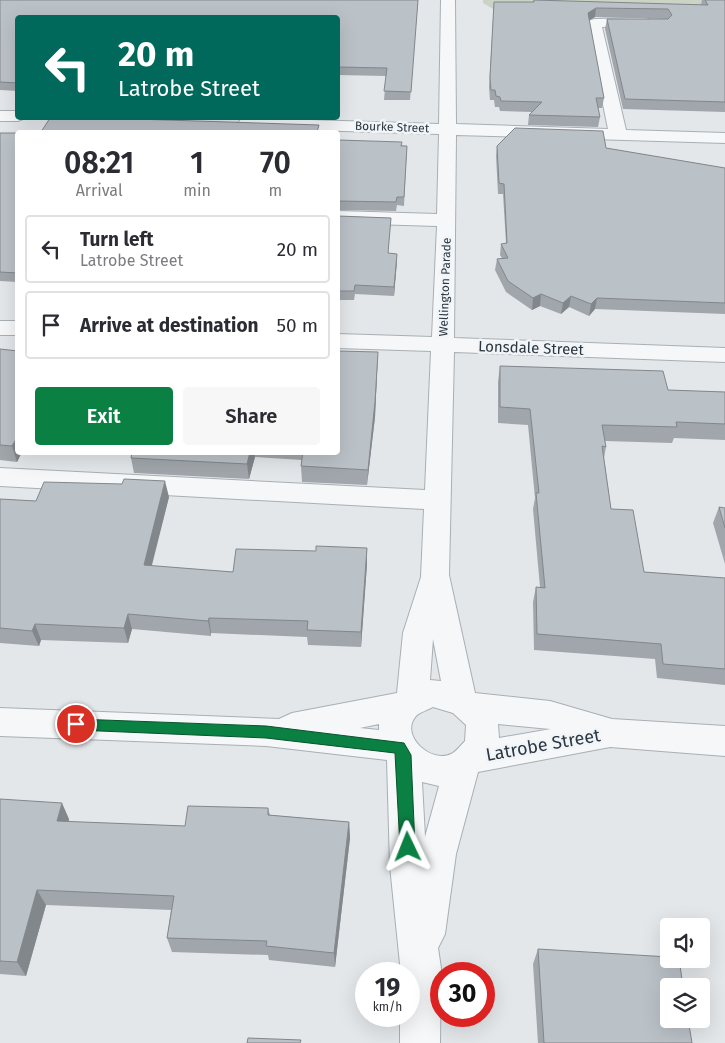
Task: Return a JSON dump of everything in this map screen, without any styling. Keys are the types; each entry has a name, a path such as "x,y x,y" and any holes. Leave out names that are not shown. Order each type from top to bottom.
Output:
{"street":[{"name":"Wellington Parade","path":"408,703 418,633 435,575 447,220 448,0"},
{"path":"618,134 595,23 661,23"},
{"path":"0,116 15,116"},
{"name":"Bourke Street","path":"234,122 725,138"},
{"path":"340,217 447,220"},
{"path":"0,328 15,328"},
{"name":"Lonsdale Street","path":"340,341 725,355"},
{"path":"0,477 438,500"},
{"name":"Wellington Parade","path":"435,575 466,703"},
{"path":"266,732 408,703 431,693 446,694 466,703 480,720 483,733 481,746 467,762 438,854 421,968 420,1043"},
{"path":"408,703 397,716 394,729 396,742 402,751 416,764 430,770 446,770 467,762"},
{"name":"Latrobe Street","path":"466,703 550,715 612,733 725,740"},
{"path":"0,722 266,732 402,751"},
{"name":"Latrobe Street","path":"467,762 612,733"},
{"path":"402,751 408,866 421,968"}],"green space":[{"path":"483,0 705,0 711,14 493,9 483,3"}],"building":[{"path":"0,0 418,0 411,92 384,91 387,68 340,67 340,15 15,15 15,83 0,82"},
{"path":"534,0 708,5 705,0 725,0 725,102 625,99 607,19 668,19 672,15 668,9 596,8 588,13 604,98 596,98 600,117 529,115 542,102 501,101 500,97 496,96 495,90 491,90 490,77 494,2 534,2"},
{"path":"49,120 165,120 319,125 318,130 42,130"},
{"path":"515,128 603,131 606,148 725,168 725,303 597,298 591,304 571,296 563,303 541,294 533,298 508,281 497,259 508,258 501,244 507,243 504,184 499,183 497,146"},
{"path":"0,133 15,133 15,273 0,272"},
{"path":"340,140 402,142 401,146 407,146 404,197 397,197 396,202 340,201"},
{"path":"340,216 391,218 388,253 397,254 394,287 355,285 354,291 340,291"},
{"path":"0,349 15,351 15,441 12,446 0,445"},
{"path":"340,351 378,352 368,470 301,466 303,455 340,455"},
{"path":"500,366 663,371 668,390 725,392 725,424 676,422 677,427 602,425 606,447 602,446 611,509 633,510 644,572 725,578 725,669 663,664 661,644 537,634 536,587 545,588 536,493 539,493 530,409 500,407"},
{"path":"132,455 249,455 247,464 131,458"},
{"path":"124,479 165,481 144,565 233,572 236,549 316,551 316,546 367,548 361,632 307,630 308,621 209,618 208,621 128,614 124,628 35,624 32,631 0,628 0,499 36,501 44,482 122,484"},
{"path":"719,507 725,508 725,528"},
{"path":"0,799 62,803 57,821 185,826 188,806 268,808 268,815 349,822 334,953 266,946 267,941 167,938 174,896 37,890 17,962 0,961"},
{"path":"538,949 660,956 660,968 680,968 682,978 660,978 660,1028 690,1028 692,1043 544,1043"},
{"path":"248,1038 301,1040 300,1043 247,1043"}],"route":[{"path":"76,724 266,732 400,747 404,755 408,847"}]}
